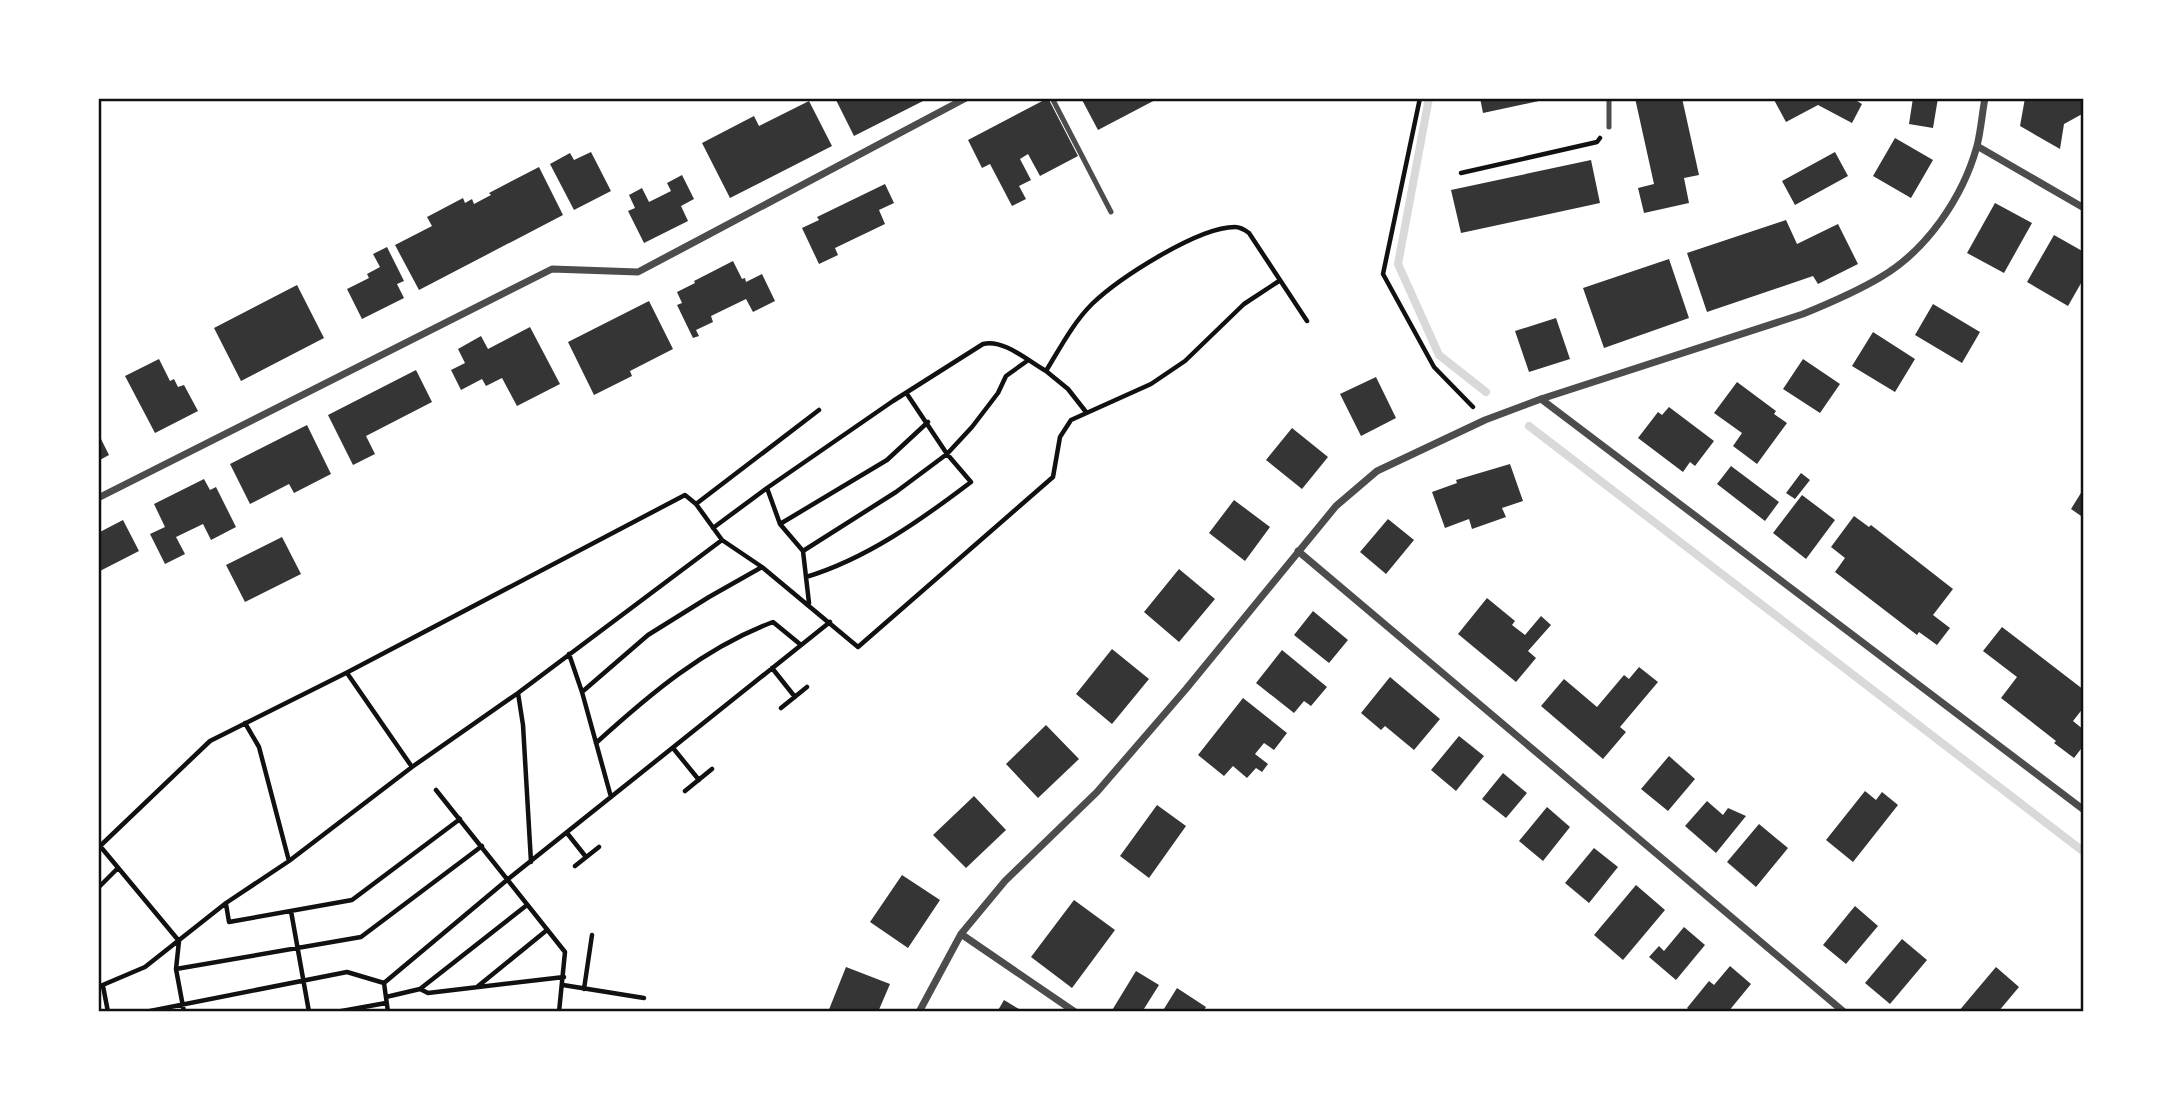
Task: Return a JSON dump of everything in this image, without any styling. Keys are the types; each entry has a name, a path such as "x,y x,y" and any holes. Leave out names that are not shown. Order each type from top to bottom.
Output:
{"street":[{"path":"98,498 552,269 638,272 966,98"},
{"path":"919,1012 961,934 1011,875 1097,792 1186,690 1336,506 1377,471 1485,420 1541,399 1803,314 1884,276 1913,252 1939,225 1960,187 1977,146 1985,98"},
{"path":"1977,146 2084,208"},
{"path":"1541,399 2084,810"},
{"path":"1298,551 1844,1012"},
{"path":"961,934 1075,1012"}],"lane":[{"path":"1052,98 1111,212"},
{"path":"1609,98 1609,127"}],"path":[{"path":"1420,98 1382,274 1434,367 1485,420"},
{"path":"1461,173 1597,142 1609,127"},
{"path":"1046,371 1073,327 1102,296 1149,261 1212,230 1234,227 1249,233 1307,321"},
{"path":"183,1009 176,969 179,941 99,847 209,741 346,673 685,495 696,504 722,540 762,566 858,647 1053,477 1060,437 1071,420 1151,384 1185,361 1244,304 1279,281"},
{"path":"713,528 893,401 983,344 990,342 1003,346 1046,371 1068,389 1086,412"},
{"path":"803,551 896,492 947,454 979,419 998,393 1006,376 1027,361"},
{"path":"806,577 857,557 971,482 947,454 907,394"},
{"path":"696,504 819,410"},
{"path":"780,524 887,460 928,422"},
{"path":"767,488 780,524 803,551 809,604"},
{"path":"108,1012 100,987 145,967 226,903 289,861 412,767 518,693 722,540"},
{"path":"582,692 648,635 762,566"},
{"path":"596,743 643,700 682,671 714,649 750,631 773,622 801,645"},
{"path":"384,983 830,622"},
{"path":"569,653 611,797"},
{"path":"772,668 795,697"},
{"path":"346,673 412,767"},
{"path":"782,708 807,687"},
{"path":"518,693 523,724 531,862"},
{"path":"245,723 259,747 289,861"},
{"path":"673,748 699,780"},
{"path":"685,791 712,769"},
{"path":"436,790 565,952 559,1012"},
{"path":"226,903 229,922 352,901 460,819"},
{"path":"567,833 586,857"},
{"path":"176,969 361,937 482,846"},
{"path":"575,866 599,847"},
{"path":"98,888 118,867"},
{"path":"336,1012 420,989 527,905"},
{"path":"291,911 309,1012"},
{"path":"477,988 547,930"},
{"path":"584,989 592,935"},
{"path":"145,1012 183,1009 346,972 384,983"},
{"path":"420,989 428,993 564,977"},
{"path":"384,983 388,1012"},
{"path":"563,985 644,998"}],"building":[{"path":"835,98 929,98 854,136"},
{"path":"1048,98 1078,156 1040,176 1028,154 1020,159 1031,180 1019,186 1026,199 1012,206 990,164 982,168 968,140"},
{"path":"1081,98 1159,98 1098,130"},
{"path":"1480,98 1548,98 1548,99 1483,113"},
{"path":"1635,98 1682,98 1699,175 1684,178 1689,203 1644,213 1638,188 1654,184"},
{"path":"1773,98 1852,98 1862,104 1852,123 1818,105 1786,122"},
{"path":"1913,98 1938,98 1933,128 1909,124"},
{"path":"2025,98 2084,98 2084,113 2064,124 2060,149 2020,126"},
{"path":"809,101 832,146 730,198 702,143 754,116 759,126"},
{"path":"1895,138 1933,160 1911,198 1873,176"},
{"path":"591,152 611,191 574,210 550,164 570,153 574,160"},
{"path":"1835,152 1848,176 1795,205 1782,181"},
{"path":"1591,160 1600,203 1461,233 1451,190"},
{"path":"539,167 563,215 419,290 395,245 432,226 427,217 463,198 465,203 472,199 474,204 491,195 489,193"},
{"path":"682,175 694,199 681,206 688,221 644,243 628,211 635,208 629,195 642,188 649,202 671,191 667,183"},
{"path":"885,184 894,203 879,210 885,224 835,248 838,255 819,264 802,228 819,220 817,217"},
{"path":"1995,203 2032,223 2004,273 1967,253"},
{"path":"1786,220 1797,244 1838,224 1858,264 1818,284 1813,276 1707,312 1687,253"},
{"path":"2054,235 2084,252 2084,278 2068,306 2027,282"},
{"path":"387,247 404,281 397,284 404,298 362,319 347,289 369,278 367,274 380,267 373,254"},
{"path":"1669,259 1689,318 1604,348 1583,288"},
{"path":"733,261 746,282 762,274 775,301 753,312 746,299 711,316 713,322 696,330 699,336 693,338 677,305 682,303 677,292"},
{"path":"297,285 324,338 241,381 214,328"},
{"path":"649,301 673,349 630,371 632,376 594,395 568,342"},
{"path":"1933,304 1980,332 1962,363 1915,335"},
{"path":"1556,318 1570,359 1529,372 1515,331"},
{"path":"530,327 560,384 517,406 502,378 486,386 482,379 461,390 451,370 465,363 458,349 481,336 488,349"},
{"path":"1873,332 1915,359 1895,392 1852,366"},
{"path":"159,359 170,381 174,379 178,387 184,385 198,411 155,433 125,376"},
{"path":"1803,359 1840,384 1820,413 1783,389"},
{"path":"416,370 432,402 366,436 375,454 353,465 328,415"},
{"path":"1376,377 1396,418 1361,436 1340,394"},
{"path":"1737,382 1776,411 1774,414 1787,423 1757,464 1733,446 1742,433 1714,413"},
{"path":"1669,407 1714,441 1695,466 1690,462 1683,472 1638,438 1658,412 1662,415"},
{"path":"307,425 331,474 294,493 289,484 250,504 230,464"},
{"path":"1292,428 1328,457 1302,489 1266,460"},
{"path":"98,433 109,455 98,461"},
{"path":"1510,464 1523,501 1502,508 1506,517 1472,529 1469,519 1445,528 1432,492 1457,483 1456,480"},
{"path":"1731,466 1779,502 1765,521 1717,484"},
{"path":"1801,473 1810,480 1795,499 1786,493"},
{"path":"204,479 210,490 216,487 236,527 211,540 203,524 176,537 185,554 165,564 150,534 165,527 154,504"},
{"path":"2084,488 2084,518 2071,509"},
{"path":"1802,495 1835,520 1806,559 1773,533"},
{"path":"1234,500 1270,527 1245,561 1209,533"},
{"path":"1854,516 1869,527 1871,525 1953,589 1933,615 1950,628 1937,645 1919,632 1917,635 1835,572 1845,558 1831,547"},
{"path":"1388,519 1414,540 1386,574 1360,552"},
{"path":"123,520 139,551 98,572 98,533"},
{"path":"282,537 301,574 245,602 226,565"},
{"path":"1179,569 1215,599 1179,642 1144,612"},
{"path":"1487,598 1515,621 1512,625 1525,635 1541,616 1551,625 1528,651 1536,658 1516,682 1458,634"},
{"path":"1313,611 1348,640 1329,663 1294,635"},
{"path":"2002,627 2084,690 2084,707 2073,721 2084,730 2084,745 2074,758 2001,698 2017,677 1983,651"},
{"path":"1112,649 1149,679 1112,724 1076,694"},
{"path":"1282,650 1327,687 1311,706 1304,701 1294,713 1256,683"},
{"path":"1639,667 1658,682 1620,727 1626,732 1603,759 1541,706 1564,679 1597,707 1624,675 1629,679"},
{"path":"1390,677 1440,719 1414,750 1385,726 1381,730 1361,713"},
{"path":"1243,698 1287,733 1274,750 1264,743 1255,754 1268,764 1262,772 1256,768 1247,778 1233,766 1224,776 1198,755"},
{"path":"1046,725 1079,759 1038,798 1006,764"},
{"path":"1459,736 1484,756 1456,791 1431,770"},
{"path":"1669,756 1695,779 1668,811 1641,789"},
{"path":"1503,773 1527,793 1506,818 1482,799"},
{"path":"1865,791 1876,800 1882,792 1898,805 1853,862 1826,840"},
{"path":"974,796 1006,830 966,868 933,835"},
{"path":"1707,801 1723,815 1728,808 1746,816 1716,853 1685,826"},
{"path":"1157,805 1186,826 1149,878 1120,856"},
{"path":"1547,807 1570,827 1543,861 1519,841"},
{"path":"1759,824 1788,848 1756,887 1727,862"},
{"path":"1594,848 1618,867 1589,903 1565,883"},
{"path":"902,875 940,900 908,948 870,922"},
{"path":"1636,885 1665,910 1623,960 1594,935"},
{"path":"1074,900 1115,930 1072,988 1031,957"},
{"path":"1855,906 1878,926 1846,964 1823,945"},
{"path":"1684,927 1705,945 1676,980 1649,957 1659,946 1664,951"},
{"path":"1902,939 1927,960 1890,1004 1865,983"},
{"path":"1730,966 1751,984 1728,1012 1691,1012 1687,1008 1709,981 1714,985"},
{"path":"846,967 890,984 878,1012 828,1012"},
{"path":"1996,967 2019,987 1998,1012 1958,1012"},
{"path":"1136,971 1159,985 1142,1012 1111,1012"},
{"path":"1177,988 1206,1007 1203,1012 1162,1012"},
{"path":"1004,1000 1024,1012 997,1012"}],"waterway":[{"path":"1429,98 1398,264 1439,355 1486,392"},
{"path":"1529,426 2084,852"}]}
